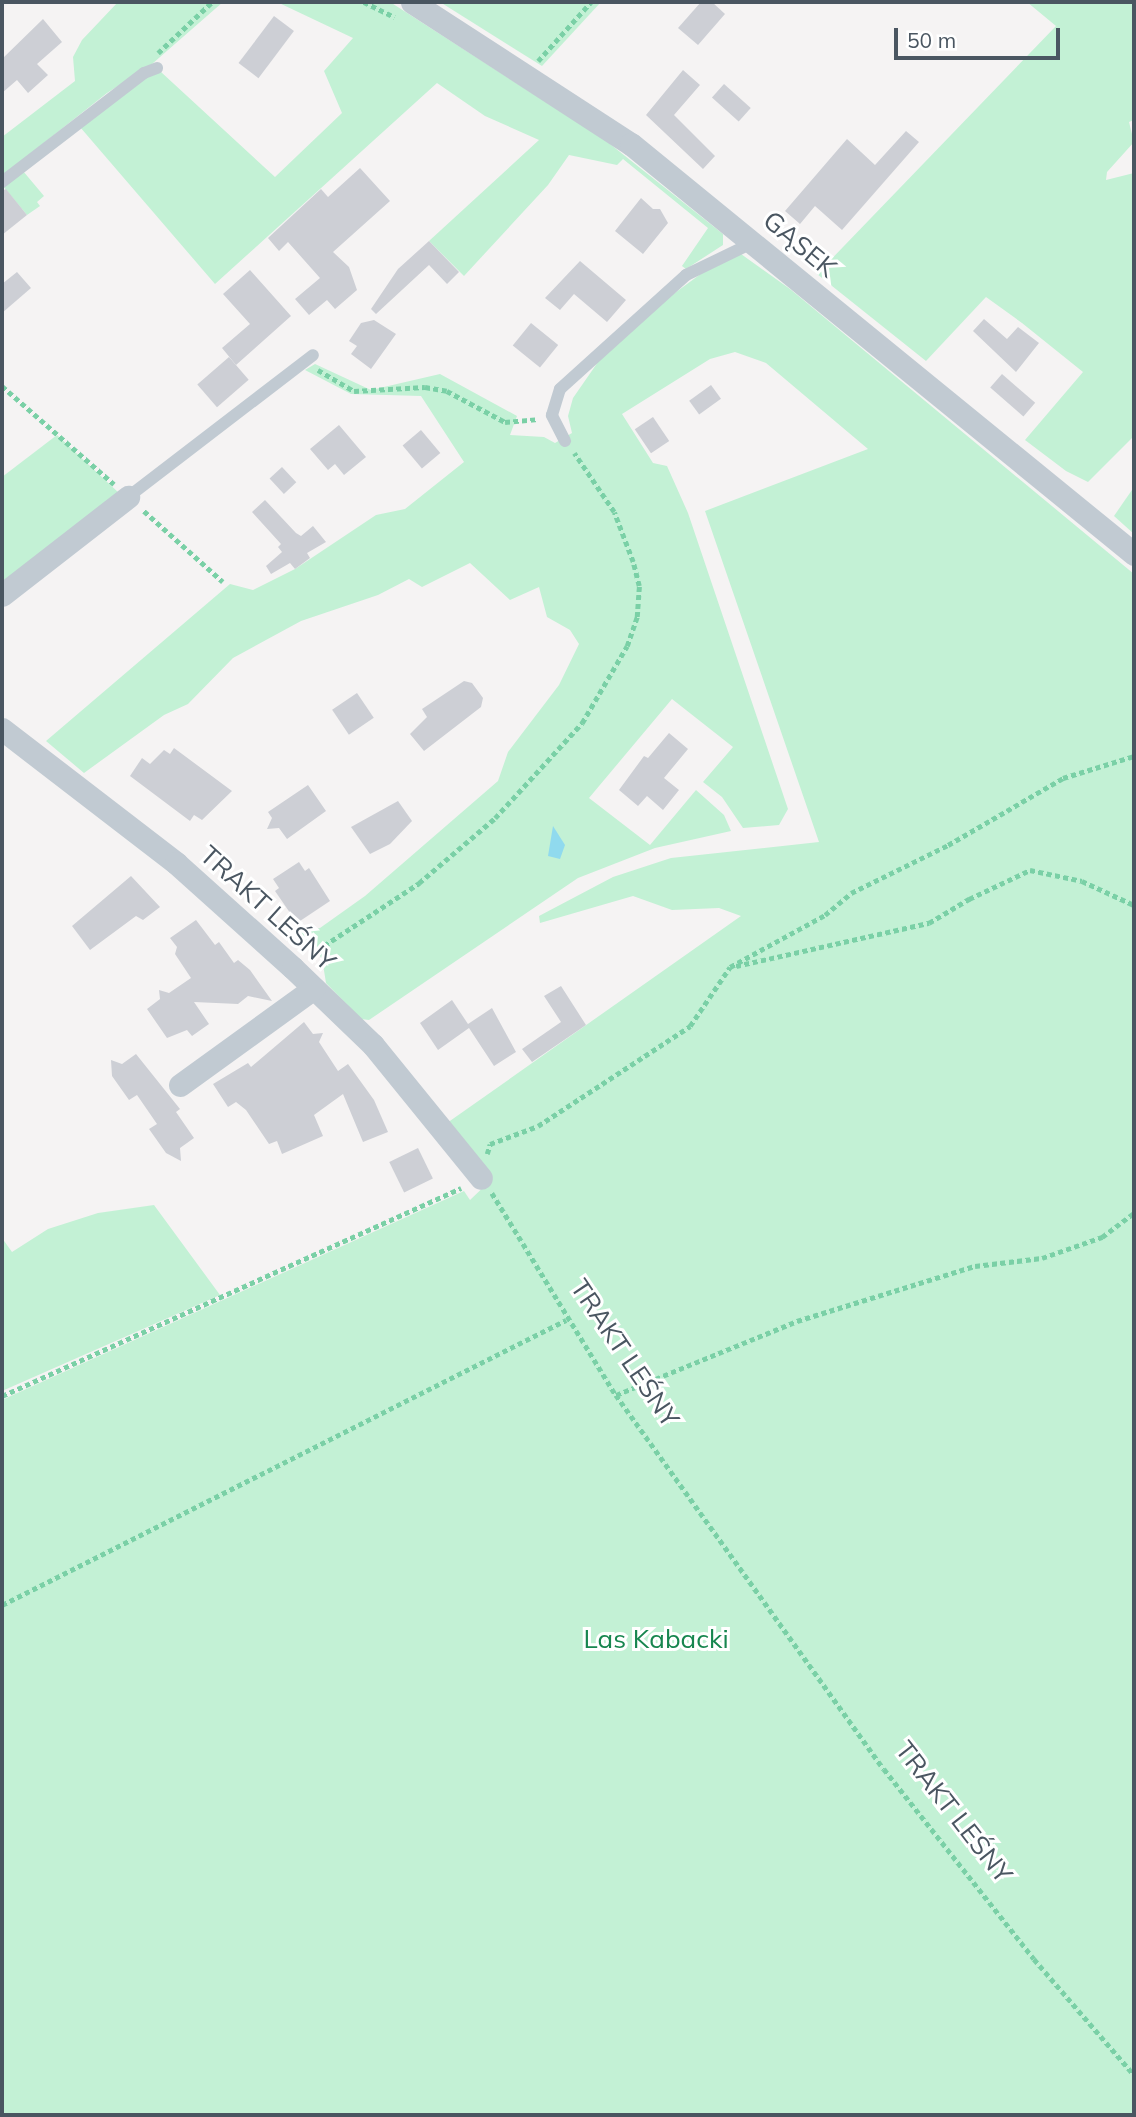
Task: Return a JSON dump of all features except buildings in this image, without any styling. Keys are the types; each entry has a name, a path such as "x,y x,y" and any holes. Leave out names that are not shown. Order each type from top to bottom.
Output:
{"street":[{"name":"GĄSEK","path":"412,2 527,74 631,144 1134,554"},
{"path":"2,595 128,497"},
{"name":"TRAKT LEŚNY","path":"2,729 176,863 293,968 373,1045 481,1178"},
{"path":"180,1085 314,988"}],"lane":[{"path":"2,182 150,71"},
{"path":"565,442 551,415 560,389 667,290 710,260 754,242"},
{"path":"128,497 309,358"}],"path":[{"path":"150,71 150,60 212,2"},
{"path":"527,74 591,2"},
{"path":"309,358 354,391 425,387 447,391 512,423 551,415"},
{"path":"293,968 419,883 495,818 582,723 628,646 637,617 639,586 633,562 614,512 565,442"},
{"path":"2,1396 481,1178 490,1144 538,1126 690,1026 730,967 825,915 851,893 948,845 1063,778 1134,756"},
{"path":"730,967 929,923 1030,870 1082,881 1134,905"},
{"name":"TRAKT LEŚNY","path":"481,1178 566,1320 616,1395 884,1769 1034,1959 1134,2075"},
{"path":"616,1395 797,1321 975,1266 1042,1258 1102,1237 1134,1213"},
{"path":"2,1605 566,1320"}],"green space":[{"path":"118,2 223,2 152,64 107,93 2,176 2,137 75,81 73,57 82,40"},
{"path":"277,2 390,2 605,140 723,234 723,245 686,269 682,266 708,228 623,159 617,165 569,155 548,185 464,276 429,241 539,140 485,116 437,83 215,284 80,127 147,76 161,72 275,177 342,113 324,71 353,38"},
{"path":"440,2 601,2 542,66"},
{"path":"1027,2 1134,2 1134,120 1129,122 1134,142 1107,172 1106,180 1134,173 1134,436 1088,482 1066,471 1025,440 1083,372 1022,323 986,297 926,361 817,274 1056,26"},
{"path":"23,171 44,196 37,202 40,206 27,215 3,186"},
{"name":"Las Kabacki","path":"741,254 790,289 1134,574 1134,2115 2,2115 2,1400 464,1191 470,1200 492,1179 447,1123 741,916 719,908 672,910 633,896 540,923 539,916 613,877 671,858 819,842 705,511 868,449 766,363 735,352 710,359 622,414 653,463 667,466 688,513 788,809 779,825 743,828 722,797 703,782 733,747 672,699 589,798 650,845 696,790 724,815 731,831 655,848 578,878 369,1020 361,1019 326,983 322,958 296,933 320,928 365,896 498,781 508,752 559,685 579,644 570,630 547,617 539,587 510,600 470,563 422,587 409,579 378,595 301,621 233,658 188,704 164,715 84,773 46,741 230,584 253,590 295,569 376,515 405,509 464,462 421,396 351,394 305,370 315,364 371,390 440,374 517,416 510,435 544,437 555,443 572,433 568,416 573,398 598,362 649,312 702,273"},
{"path":"57,435 120,494 2,587 2,477"},
{"path":"1134,487 1134,534 1114,516"},
{"path":"154,1205 220,1295 2,1391 2,1238 12,1252 48,1229 98,1213"}],"water":[{"path":"553,826 565,845 560,859 548,856"}]}
